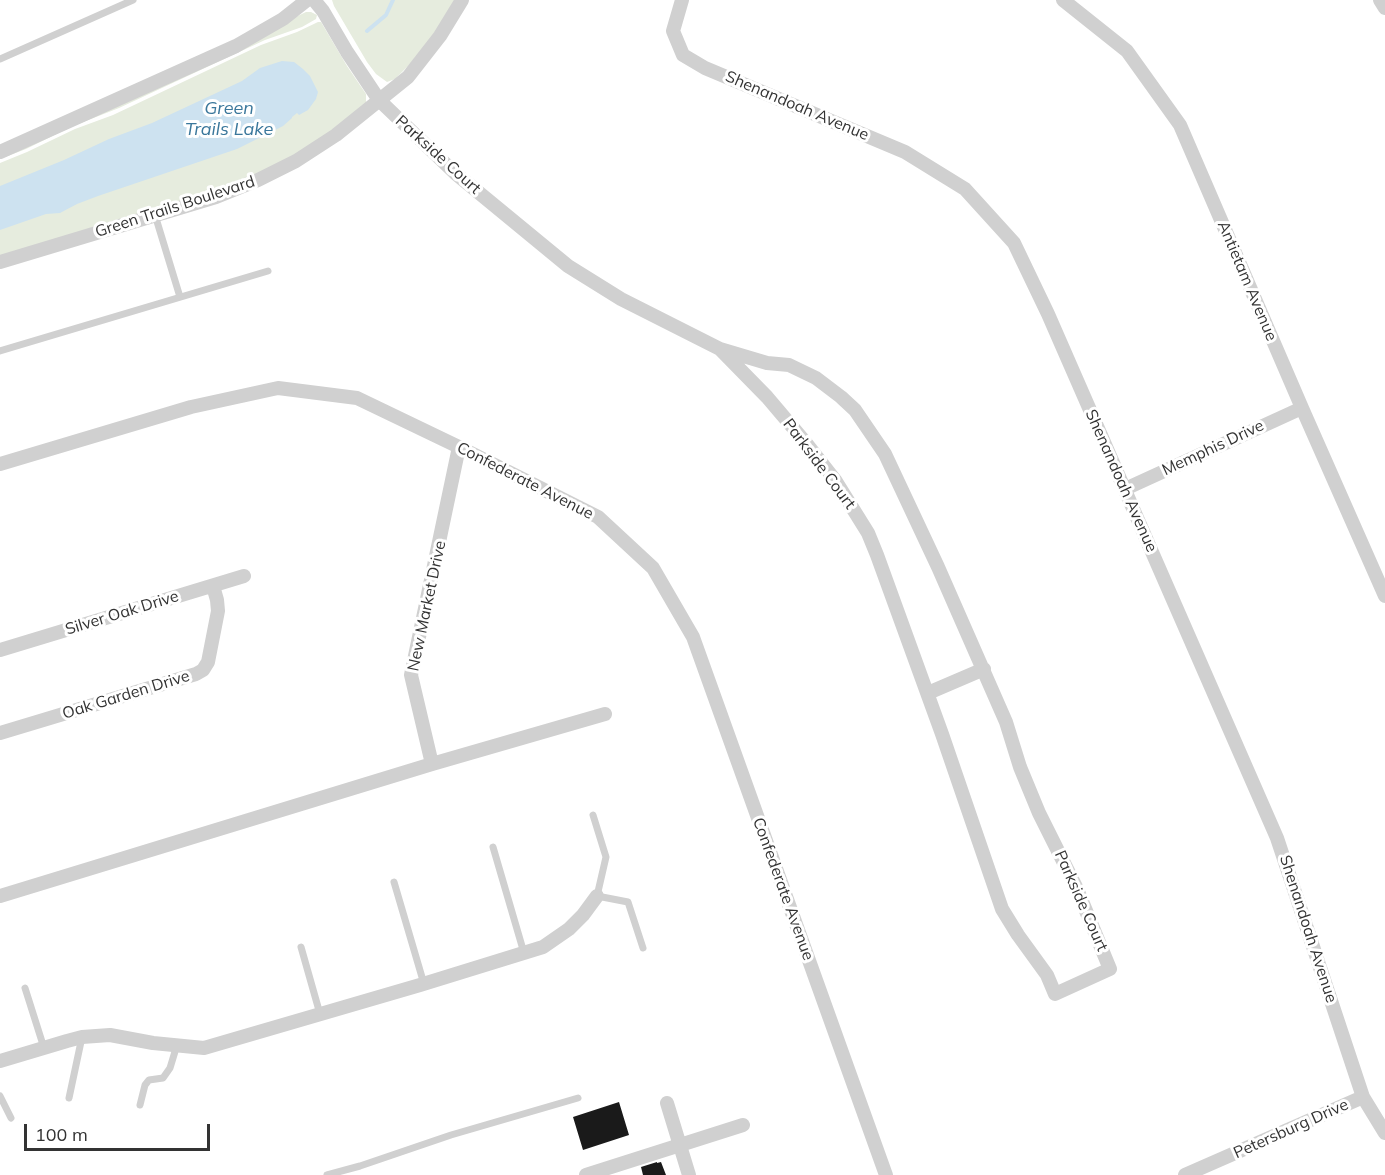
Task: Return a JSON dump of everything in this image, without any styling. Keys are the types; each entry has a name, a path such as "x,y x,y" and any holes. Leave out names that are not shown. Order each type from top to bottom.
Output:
{"street":[{"path":"0,152 236,46 283,19 307,0"},
{"name":"Parkside Court","path":"314,0 379,100 455,173 568,266 621,299 720,349 767,363 789,365 816,378 855,410 885,454 938,567 1006,722 1020,767 1039,813 1077,889 1110,969 1055,994 1047,975 1002,909 928,693 868,533 835,480 767,397 720,349"},
{"name":"Green Trails Boulevard","path":"0,262 216,197 287,166 336,135 408,77 440,36 462,0"},
{"name":"Shenandoah Avenue","path":"682,0 673,31 684,55 705,68 905,152 965,189 1014,243 1048,314 1277,838 1363,1097 1385,1133"},
{"name":"Antietam Avenue","path":"1062,0 1127,51 1180,125 1385,596"},
{"path":"1380,0 1385,8"},
{"name":"Confederate Avenue","path":"0,464 190,407 278,388 357,398 598,517 653,568 693,637 886,1175"},
{"name":"Memphis Drive","path":"1125,489 1302,408"},
{"name":"New Market Drive","path":"432,764 411,675 459,447"},
{"name":"Silver Oak Drive","path":"0,650 244,576"},
{"name":"Oak Garden Drive","path":"0,733 203,670 208,662 218,611 218,600 213,586"},
{"path":"928,693 984,669"},
{"path":"0,896 432,764 605,714"},
{"path":"0,1061 82,1037 110,1035 153,1043 204,1048 543,947 583,915 597,896"},
{"name":"Petersburg Drive","path":"1185,1175 1363,1097"},
{"path":"667,1103 689,1175"},
{"path":"586,1175 743,1125"}],"lane":[{"path":"0,59 134,0"},
{"path":"155,215 180,297"},
{"path":"0,351 268,271"},
{"path":"593,815 606,857 597,896 628,902 643,948"},
{"path":"493,847 525,953"},
{"path":"394,882 424,984"},
{"path":"301,947 320,1014"},
{"path":"26,988 44,1048"},
{"path":"69,1098 82,1037"},
{"path":"140,1106 148,1080 163,1078 170,1068 177,1045"},
{"path":"0,1096 11,1118"},
{"path":"327,1175 451,1135 578,1098"}],"shaded area":[{"path":"332,0 456,0 444,22 410,64 395,79 387,82 376,74 367,62"},
{"path":"306,12 317,15 316,19 0,159"},
{"path":"321,22 366,94 366,104 355,115 289,159 222,189 0,257 0,163 75,129 113,115 261,45"}],"water":[{"name":"Green Trails Lake","path":"282,61 294,62 303,69 310,76 318,92 308,110 299,115 297,113 283,126 237,149 98,196 60,213 46,214 0,230 0,186 152,123 242,81 260,68"}],"building":[{"path":"619,1102 629,1135 583,1150 573,1117"},
{"path":"661,1162 666,1175 643,1175 641,1167"}],"waterway":[{"path":"367,31 386,15 393,0"}]}
